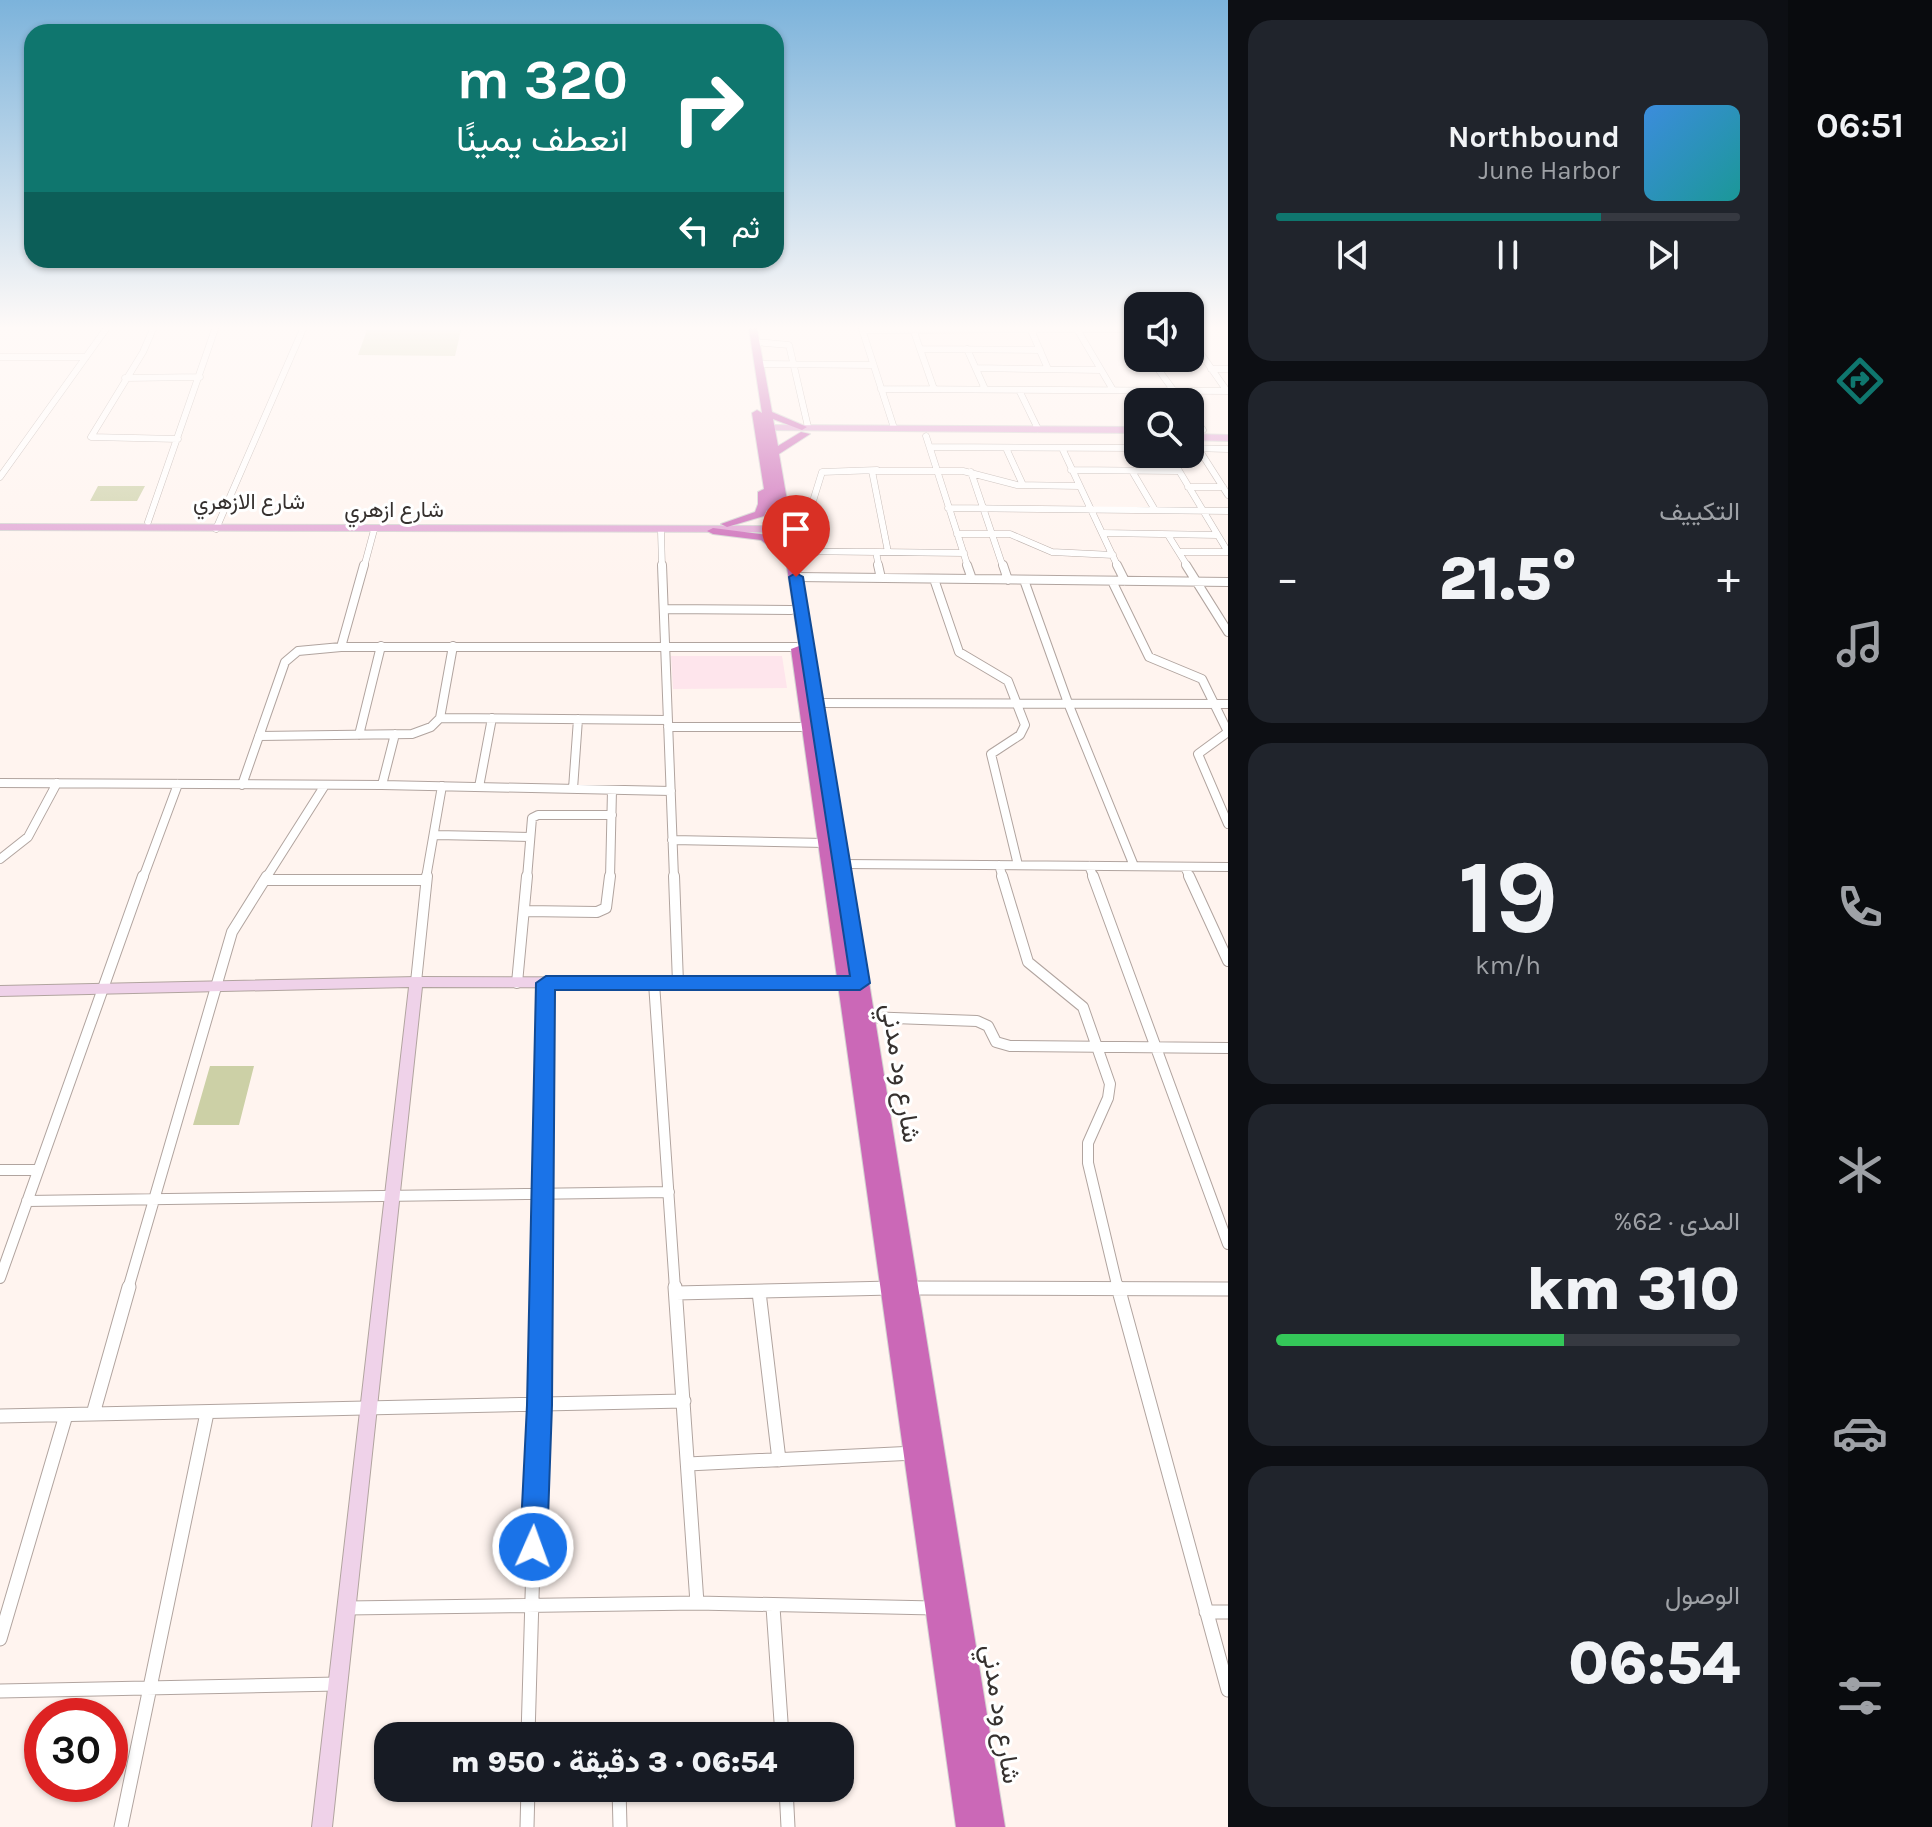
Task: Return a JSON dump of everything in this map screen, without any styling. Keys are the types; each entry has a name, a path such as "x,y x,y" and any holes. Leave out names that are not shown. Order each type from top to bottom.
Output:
{"highway":[{"name":"شارع ود مدني","path":"764,414 767,434"},
{"name":"شارع ود مدني","path":"764,414 781,527 796,577 842,864 852,983 866,1017 900,1288 915,1453 969,1827"},
{"path":"767,434 805,430"},
{"path":"767,434 805,430"},
{"path":"727,524 755,518 762,511 764,498 758,453 767,434"},
{"path":"713,531 764,537 787,551"},
{"name":"شارع ود مدني","path":"787,551 791,610 825,843 852,983 900,1288 992,1827"}],"main road":[{"path":"767,434 894,428 1124,430"},
{"path":"805,430 926,436 1124,437"},
{"path":"1204,430 1228,430"},
{"path":"1204,437 1228,438"},
{"name":"شارع الازهري","path":"0,520 218,526 609,527 727,524 781,527"},
{"name":"شارع ازهري","path":"0,527 218,526 374,530 609,527 661,531 781,527"}],"street":[{"path":"0,477 45,414"},
{"path":"104,414 91,437 178,439"},
{"path":"148,522 187,414"},
{"path":"218,526 266,414"},
{"path":"802,414 805,430"},
{"path":"889,414 894,428"},
{"path":"1031,414 1038,429"},
{"path":"926,436 972,579"},
{"path":"930,447 1124,448"},
{"path":"1006,448 1023,485"},
{"path":"1062,448 1125,581"},
{"path":"1204,448 1228,449"},
{"path":"1204,461 1228,495"},
{"path":"1176,468 1228,552"},
{"path":"817,552 810,532 810,505 821,484 823,470 895,471"},
{"path":"1071,470 1178,471"},
{"path":"888,552 872,471 971,472 1023,485 1079,486"},
{"path":"1132,471 1155,510"},
{"path":"971,472 1008,580"},
{"path":"1188,487 1223,487"},
{"path":"948,508 1228,511"},
{"path":"341,647 374,530"},
{"path":"661,531 678,983"},
{"path":"1104,533 1217,535"},
{"path":"957,534 1010,534 1052,552 1113,555"},
{"path":"1168,535 1228,632"},
{"path":"787,551 964,553"},
{"path":"876,552 881,578"},
{"path":"1179,552 1228,552"},
{"path":"796,577 1228,582"},
{"path":"934,579 959,652 1004,677 1017,703 1025,731 995,749 991,760 1018,865"},
{"path":"1024,580 1068,703 1134,866"},
{"path":"1112,581 1149,657 1200,677 1216,704 1228,732 1198,754 1228,824"},
{"path":"664,609 791,610"},
{"path":"359,735 381,646"},
{"path":"440,718 453,646"},
{"path":"242,785 285,662 290,654 312,648 796,647"},
{"path":"816,703 1228,704"},
{"path":"259,736 395,734 424,730 440,718 808,727"},
{"path":"479,787 492,718"},
{"path":"573,789 578,719"},
{"path":"382,785 395,734"},
{"path":"0,783 382,785 671,791"},
{"path":"0,859 28,837 57,783"},
{"path":"0,1278 101,989 178,784"},
{"path":"93,1414 232,932 325,785"},
{"path":"322,1827 371,1410 426,880 442,786"},
{"path":"525,911 597,912 606,908 609,900 612,790"},
{"path":"517,983 534,815 612,815"},
{"path":"436,835 530,837"},
{"path":"672,840 825,843"},
{"path":"842,864 1228,867"},
{"path":"999,865 1028,962 1078,1001 1098,1049 1110,1091 1088,1143 1088,1163 1118,1287 1228,1690"},
{"path":"1089,866 1228,1244"},
{"path":"1185,867 1228,961"},
{"path":"266,880 426,880"},
{"path":"0,991 416,982 852,983"},
{"path":"528,1722 539,1405 546,983"},
{"path":"654,983 697,1603"},
{"path":"866,1017 977,1021 988,1026 996,1042 1010,1046 1228,1048"},
{"path":"0,1170 37,1170"},
{"path":"27,1201 669,1192"},
{"path":"676,1293 900,1288 1228,1289"},
{"path":"759,1292 779,1460"},
{"path":"0,1416 684,1401"},
{"path":"121,1827 207,1413"},
{"path":"0,1639 66,1415"},
{"path":"688,1464 915,1453"},
{"path":"347,1608 697,1603 773,1607 938,1608"},
{"path":"773,1607 781,1722"},
{"path":"1206,1612 1228,1612"},
{"path":"0,1691 337,1684"},
{"path":"527,1827 528,1802"},
{"path":"619,1802 620,1827"},
{"path":"787,1802 788,1827"}],"shaded area":[{"path":"671,656 782,656 787,688 673,689"}],"green space":[{"path":"98,486 145,486 137,501 90,501"},
{"path":"210,1066 254,1066 239,1125 193,1125"}],"route":[{"path":"533,1547 539,1405 546,983 860,983 796,577"}]}
